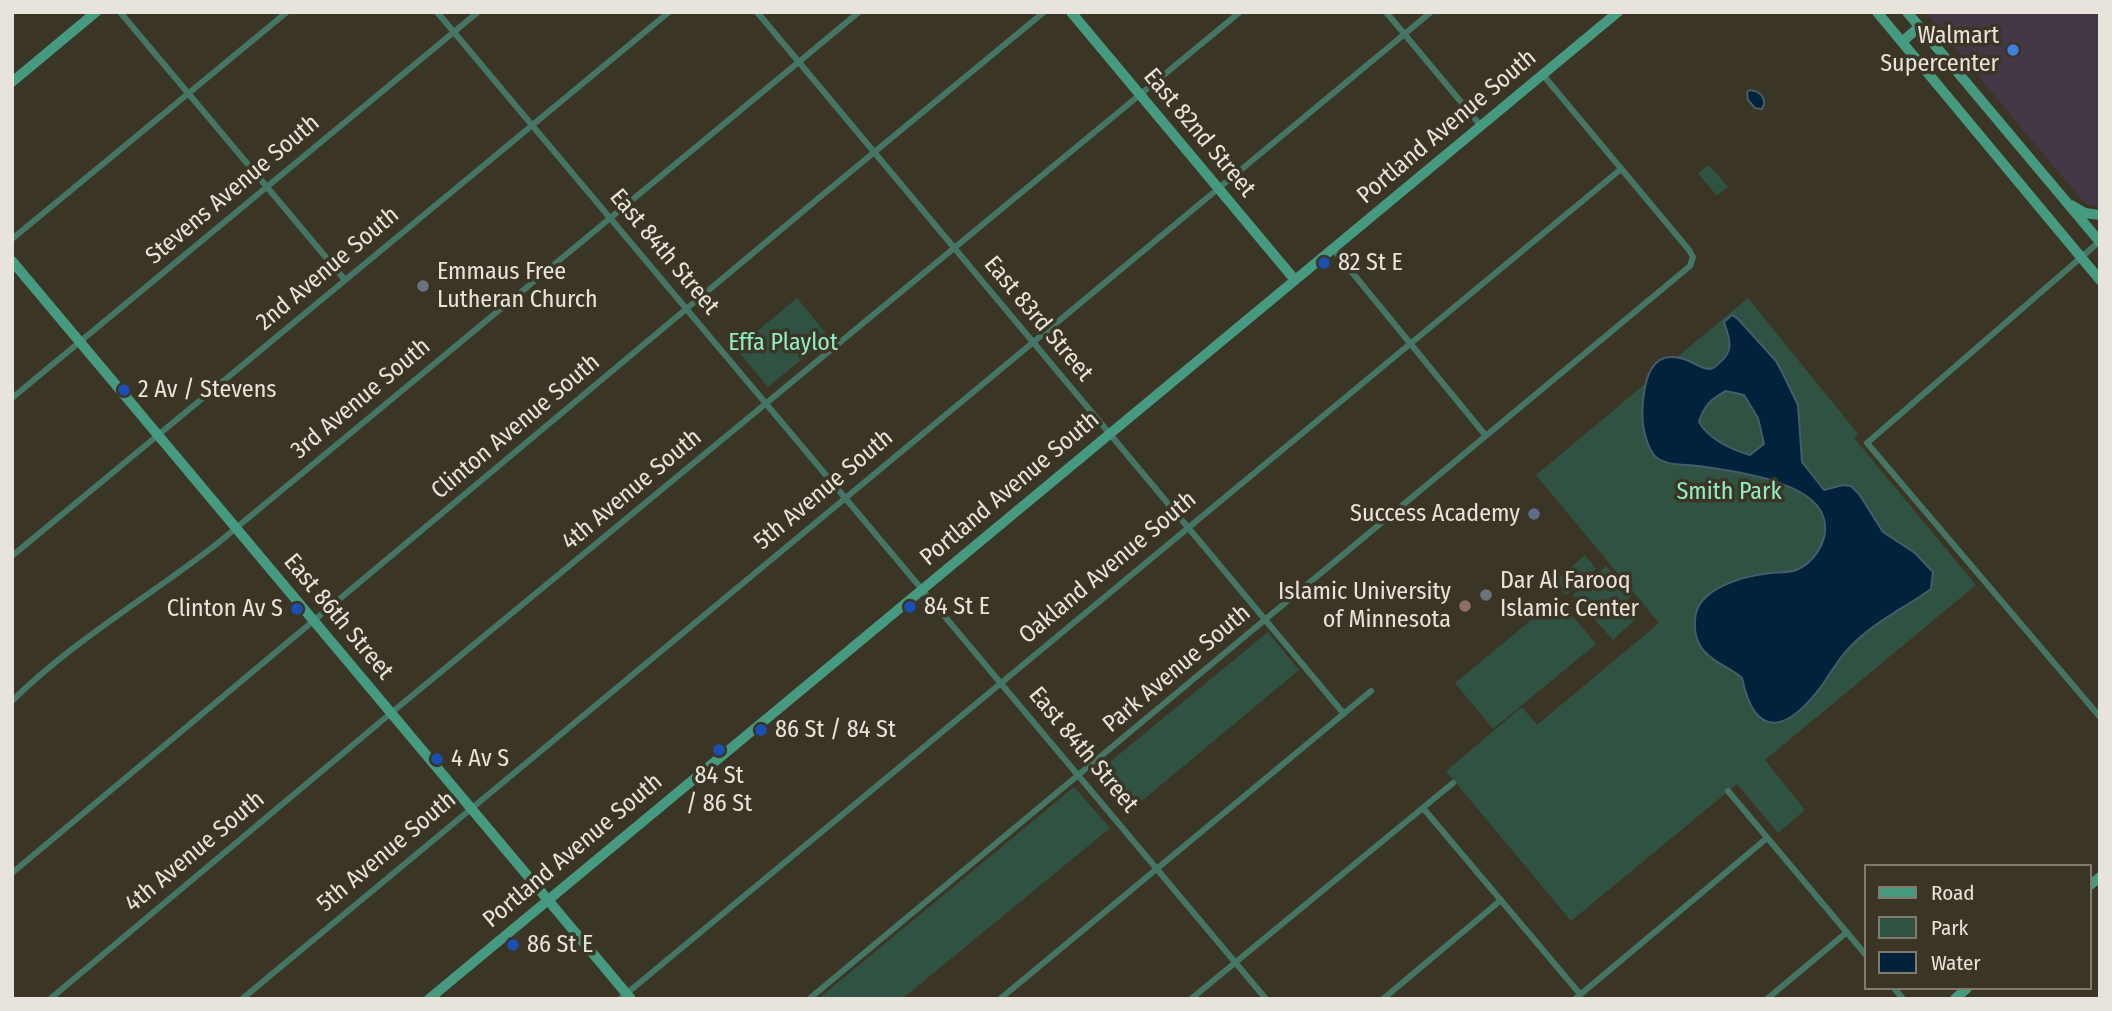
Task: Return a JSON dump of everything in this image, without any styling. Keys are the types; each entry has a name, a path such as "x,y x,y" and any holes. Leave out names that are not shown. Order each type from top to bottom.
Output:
{"main road":[{"path":"12,82 96,12"},
{"name":"East 82nd Street","path":"1071,12 1295,280"},
{"name":"Portland Avenue South","path":"429,999 1618,12"},
{"path":"1877,12 2100,280"},
{"path":"1907,12 2100,242"},
{"path":"1902,42 1919,27"},
{"path":"2065,201 2085,213 2100,215"},
{"name":"East 86th Street","path":"12,261 547,899 626,997"}],"street":[{"path":"120,12 345,280"},
{"path":"12,239 287,12"},
{"name":"East 84th Street","path":"438,12 1266,999"},
{"name":"Stevens Avenue South","path":"12,398 478,12"},
{"name":"2nd Avenue South","path":"12,556 669,12"},
{"name":"East 83rd Street","path":"757,12 1344,714"},
{"name":"3rd Avenue South","path":"12,701 71,649 155,591 236,528 859,12"},
{"name":"Clinton Avenue South","path":"12,873 1044,12"},
{"name":"4th Avenue South","path":"50,999 391,713 1240,12"},
{"path":"1387,12 1481,126"},
{"name":"5th Avenue South","path":"242,999 470,807 1431,12"},
{"path":"1543,75 1621,169"},
{"name":"Park Avenue South","path":"809,999 1685,271 1693,257 1621,169"},
{"name":"Oakland Avenue South","path":"626,997 1001,682 1621,169"},
{"path":"2100,242 1867,443 2100,717"},
{"path":"1333,249 1486,436"},
{"path":"1000,999 1371,691"},
{"path":"1191,999 1453,783"},
{"path":"1728,791 1864,953"},
{"path":"1423,808 1578,997 1768,838"},
{"path":"1383,999 1501,900"},
{"path":"1767,999 1847,932"}],"shaded area":[{"path":"1925,12 2100,12 2100,207 2087,204 2081,199"}],"green space":[{"path":"1709,165 1728,187 1717,196 1698,173"},
{"name":"Effa Playlot","path":"797,298 829,337 768,387 736,349"},
{"name":"Smith Park","path":"1748,298 1858,434 1854,438 1976,585 1765,760 1805,810 1778,833 1737,784 1571,921 1446,771 1522,707 1537,725 1659,623 1536,475"},
{"path":"1585,555 1596,569 1566,595 1554,582"},
{"path":"1606,566 1632,595 1625,602 1638,617 1613,640 1573,595"},
{"path":"1558,598 1596,644 1493,729 1455,683"},
{"path":"1268,632 1299,670 1126,814 1094,775"},
{"path":"1074,787 1110,828 902,999 818,999"}],"water":[{"path":"1750,90 1762,96 1762,109 1755,108 1748,100 1747,92"},
{"path":"1732,315 1738,319 1776,361 1798,405 1802,462 1824,490 1843,485 1851,486 1883,532 1915,553 1933,572 1931,589 1857,640 1841,657 1811,699 1787,719 1775,723 1765,721 1756,713 1748,699 1742,678 1715,661 1701,647 1695,630 1697,609 1712,592 1735,581 1802,567 1814,557 1824,538 1825,524 1820,509 1792,488 1773,481 1732,471 1661,461 1651,450 1643,423 1645,387 1654,365 1659,360 1672,357 1704,368 1714,368 1729,350 1724,322","holes":["1726,391 1744,395 1758,418 1764,444 1750,455 1721,443 1699,422 1706,407 1721,394"]}],"place":[{"name":"Walmart Supercenter","path":"2013,50"},
{"name":"82 St E","path":"1324,263"},
{"name":"Emmaus Free Lutheran Church","path":"423,286"},
{"name":"2 Av / Stevens","path":"124,390"},
{"name":"Success Academy","path":"1534,514"},
{"name":"Dar Al Farooq Islamic Center","path":"1486,595"},
{"name":"Islamic University of Minnesota","path":"1465,606"},
{"name":"84 St E","path":"910,607"},
{"name":"Clinton Av S","path":"297,609"},
{"name":"86 St / 84 St","path":"761,730"},
{"name":"84 St / 86 St","path":"719,750"},
{"name":"4 Av S","path":"437,759"},
{"name":"86 St E","path":"513,945"}]}
